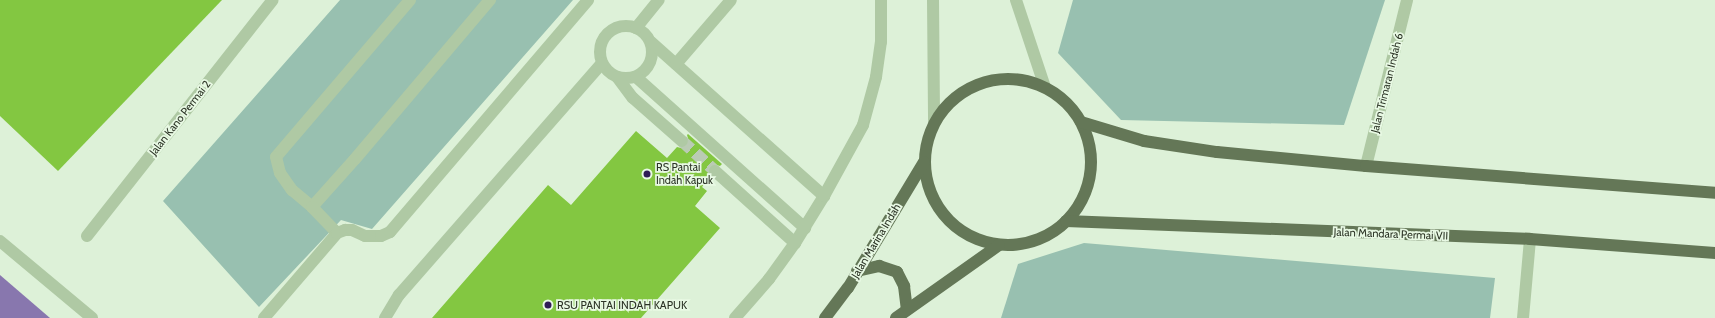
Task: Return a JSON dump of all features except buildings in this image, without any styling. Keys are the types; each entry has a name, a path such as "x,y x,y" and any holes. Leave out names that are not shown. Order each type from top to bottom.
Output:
{"main road":[{"path":"1014,78 1045,87 1065,102 1081,122 1090,147 1090,174 1082,199 1066,221 1047,236 1023,244 999,245 970,236 946,218 929,192 924,162 927,142 934,122 955,98 983,82 1014,78"},
{"path":"1081,122 1144,140 1217,152 1366,166 1715,193"},
{"name":"Jalan Marina Indah","path":"825,318 857,271 924,162"},
{"name":"Jalan Mandara Permai VII","path":"1066,221 1530,238 1715,253"},
{"path":"901,315 999,245"},
{"path":"857,271 879,266 897,272 904,286 901,315"}],"street":[{"name":"Jalan Kano Permai 2","path":"87,236 273,0"},
{"path":"337,233 312,207 292,190 280,173 276,157 410,0"},
{"path":"312,207 355,159 490,0"},
{"path":"264,318 337,233 345,230 352,230 365,236 380,236 390,232 588,0"},
{"path":"636,28 659,0"},
{"path":"676,64 731,0"},
{"path":"735,318 769,279 805,228 863,125 876,77 881,42 881,0"},
{"path":"933,0 934,122"},
{"path":"1016,0 1045,87"},
{"name":"Jalan Trimaran Indah 6","path":"1366,166 1407,0"},
{"path":"682,141 633,98 602,63 600,53 602,43 608,34 616,28 626,26 636,28 645,33 651,42 824,196"},
{"path":"616,77 626,79 636,77 645,71 651,62 653,52 651,42"},
{"path":"385,318 399,295 602,63"},
{"path":"636,77 805,228"},
{"path":"715,171 795,243"},
{"path":"1523,318 1530,238"},
{"path":"0,241 92,318"}],"green space":[{"path":"340,0 573,0 372,229 341,220 259,307 163,201"},
{"path":"1073,0 1385,0 1344,125 1121,120 1058,53"},
{"path":"1084,243 1495,278 1490,318 1001,318 1018,264"}],"shaded area":[{"path":"0,275 50,318 0,318"}],"tunnel":[{"path":"682,141 715,171"}],"place":[{"name":"RS Pantai Indah Kapuk","path":"647,174"},
{"name":"RSU PANTAI INDAH KAPUK","path":"548,305"}]}
